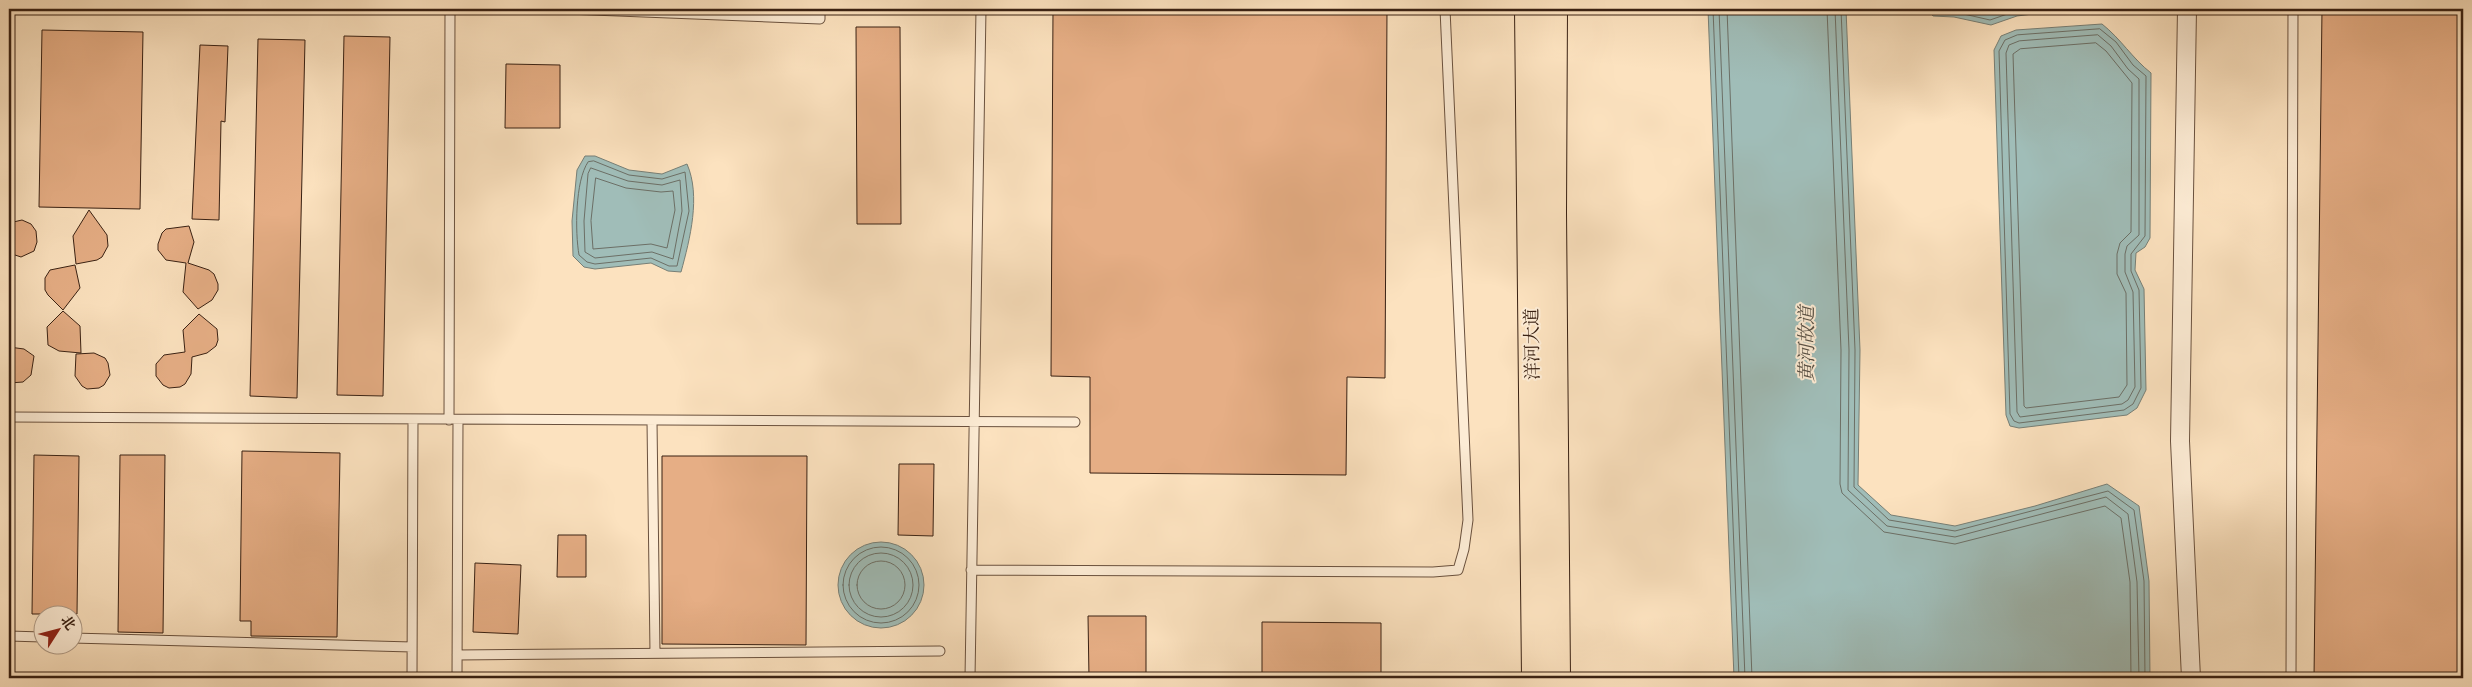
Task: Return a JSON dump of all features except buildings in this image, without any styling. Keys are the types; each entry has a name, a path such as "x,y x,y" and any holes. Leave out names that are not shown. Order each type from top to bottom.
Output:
{"main road":[{"name":"洋河大道","path":"1529,9 1536,678"},
{"name":"洋河大道","path":"1553,9 1552,212 1556,678"}],"street":[{"path":"2186,9 2180,441 2191,678"}],"lane":[{"path":"450,9 457,678"},
{"path":"567,9 820,19 820,9"},
{"path":"970,678 981,9"},
{"path":"971,570 1433,572 1458,570 1464,549 1468,520 1445,9"},
{"path":"2291,678 2293,9"},
{"path":"9,417 1075,422"},
{"path":"412,678 413,420"},
{"path":"652,420 655,654"},
{"path":"9,636 32,637"},
{"path":"82,638 412,647"},
{"path":"457,655 940,651"}],"water":[{"name":"黄河故道","path":"1708,9 1846,9 1860,350 1858,485 1891,515 1955,526 2035,506 2107,484 2139,506 2149,581 2150,678 1734,678"},
{"path":"1927,9 2072,9 2017,16 1991,25 1954,17 1933,16"},
{"path":"2102,24 2151,73 2150,238 2145,247 2136,253 2135,270 2144,289 2146,390 2137,408 2127,415 2019,428 2010,426 2006,415 1994,50 2001,36 2016,30"},
{"path":"585,156 595,156 629,170 662,174 687,164 691,176 694,204 691,232 681,272 668,271 651,263 595,269 584,267 573,256 572,221 577,170"},
{"path":"881,542 897,545 905,549 917,561 921,569 924,585 921,601 917,609 905,621 897,625 881,628 865,625 857,621 845,609 841,601 838,585 841,569 845,561 857,549 865,545"}]}
